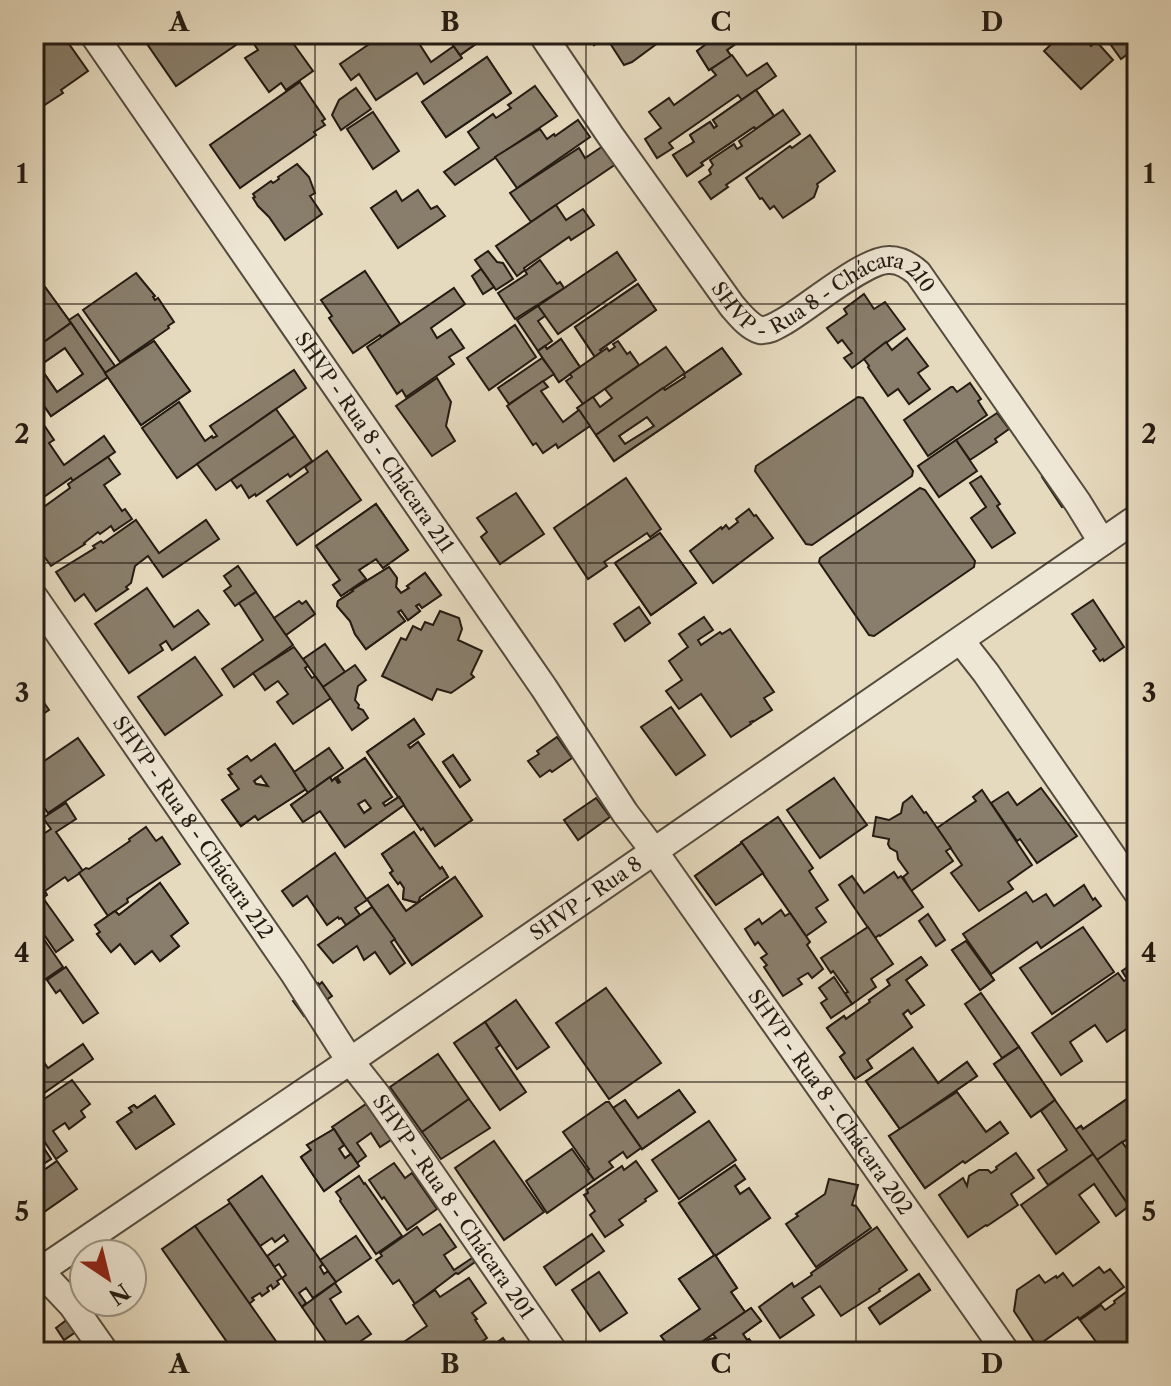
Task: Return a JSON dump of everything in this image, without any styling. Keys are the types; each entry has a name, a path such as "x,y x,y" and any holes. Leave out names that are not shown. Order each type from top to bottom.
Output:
{"street":[{"name":"SHVP - Rua 8 - Chácara 211","path":"93,34 654,851"},
{"name":"SHVP - Rua 8 - Chácara 210","path":"542,34 732,306 755,328 763,331 773,328 877,261 899,261 918,273 1102,542"},
{"name":"SHVP - Rua 8","path":"36,1269 350,1061 1137,518"},
{"name":"SHVP - Rua 8 - Chácara 212","path":"34,597 293,972 350,1061"},
{"path":"961,641 1137,892"},
{"name":"SHVP - Rua 8 - Chácara 202","path":"654,851 1006,1352"},
{"name":"SHVP - Rua 8 - Chácara 201","path":"350,1061 554,1352"},
{"path":"36,1269 72,1305 105,1352"}],"building":[{"path":"47,34 62,34 88,71 61,90 63,93 34,112 34,43"},
{"path":"155,34 252,34 176,86 145,41"},
{"path":"269,34 297,34 290,39 313,71 286,90 281,83 269,92 245,58 258,50 254,44"},
{"path":"384,34 413,34 431,62 454,46 462,58 424,84 417,73 376,100 359,74 351,80 340,64"},
{"path":"454,34 490,34 460,55 448,38"},
{"path":"454,34 490,34 460,55 448,38"},
{"path":"587,34 610,34 594,45"},
{"path":"587,34 610,34 594,45"},
{"path":"610,34 670,34 624,65 606,37"},
{"path":"704,34 750,34 727,50 731,56 709,70 697,51 709,42"},
{"path":"704,34 750,34 727,50 731,56 709,70 697,51 709,42"},
{"path":"1062,34 1080,34 1091,46 1096,41 1113,60 1081,89 1044,51"},
{"path":"1103,34 1137,34 1137,47 1121,59"},
{"path":"732,55 747,76 767,63 776,76 742,100 738,95 669,143 673,148 657,158 645,139 661,128 649,112 669,98 674,105 716,75 711,69"},
{"path":"487,57 511,93 446,137 422,102"},
{"path":"487,57 511,93 446,137 422,102"},
{"path":"300,82 325,119 322,121 325,125 314,132 316,135 240,188 210,145"},
{"path":"535,86 557,116 455,185 444,172 479,148 468,132 493,114 496,118 511,108 508,105"},
{"path":"356,88 371,109 341,130 332,115 339,100"},
{"path":"756,90 774,116 701,163 703,165 687,176 673,155 694,142 690,135 710,122 714,128 717,126 713,120"},
{"path":"756,90 774,116 701,163 703,165 687,176 673,155 694,142 690,135 710,122 714,128 717,126 713,120"},
{"path":"783,110 800,134 726,185 728,187 711,199 699,182 711,174 709,170 713,165 710,160 734,144 737,149 742,146 739,141"},
{"path":"373,112 399,151 373,169 347,129"},
{"path":"578,120 590,137 517,188 495,157 540,129 547,139"},
{"path":"810,135 835,171 817,184 814,197 783,218 774,206 770,209 760,199 746,178"},
{"path":"603,146 616,164 531,222 510,193 579,148 585,158"},
{"path":"297,164 309,177 315,193 310,196 322,214 285,240 258,206 253,194"},
{"path":"418,190 431,209 437,206 445,216 398,248 371,208 396,191 402,201"},
{"path":"556,205 566,220 583,209 594,225 571,240 569,237 517,276 496,246"},
{"path":"488,251 497,262 503,263 513,279 496,290 475,260"},
{"path":"617,252 636,280 558,334 538,306"},
{"path":"540,260 557,284 560,282 564,288 515,319 498,293 527,274 525,271"},
{"path":"481,269 494,287 483,294 472,276"},
{"path":"365,271 400,324 353,353 329,318 332,316 321,300"},
{"path":"136,273 174,322 120,362 83,310"},
{"path":"638,284 656,310 600,350 602,352 595,357 575,327"},
{"path":"638,284 656,310 600,350 602,352 595,357 575,327"},
{"path":"45,287 71,323 38,347 34,341 34,294"},
{"path":"45,287 71,323 38,347 34,341 34,294"},
{"path":"454,288 465,304 431,328 437,338 451,329 464,348 449,357 454,364 406,397 402,390 397,394 367,347"},
{"path":"864,294 874,309 885,302 905,329 852,368 844,358 852,353 842,340 838,343 827,328 847,314 844,309"},
{"path":"538,306 545,316 538,321 552,341 538,351 517,320"},
{"path":"78,314 115,366 105,373 69,320"},
{"path":"71,323 108,377 51,416 34,391 34,349","holes":["65,348 83,374 57,392 39,366"]},
{"path":"71,323 108,377 51,416 34,391 34,349","holes":["65,348 83,374 57,392 39,366"]},
{"path":"515,325 536,357 489,390 467,358"},
{"path":"907,338 928,366 918,373 930,389 909,404 898,389 888,396 864,359 886,342 892,350"},
{"path":"561,339 580,367 559,382 538,351"},
{"path":"561,339 580,367 559,382 538,351"},
{"path":"154,341 190,391 141,425 105,373"},
{"path":"154,341 190,391 141,425 105,373"},
{"path":"618,341 639,365 583,404 566,381 572,377 570,374 607,348 609,351 615,347 613,344"},
{"path":"666,347 685,373 596,435 577,408 593,397 600,407 612,398 605,389"},
{"path":"722,348 741,374 614,461 596,435 663,388 665,390 685,377 684,374","holes":["647,417 654,426 625,444 619,436"]},
{"path":"722,348 741,374 614,461 596,435 663,388 665,390 685,377 684,374","holes":["647,417 654,426 625,444 619,436"]},
{"path":"542,358 554,374 509,404 498,388"},
{"path":"294,370 306,388 177,478 142,428 179,402 205,441 213,438 217,436 210,426"},
{"path":"437,378 451,402 446,426 455,441 432,456 396,406"},
{"path":"543,381 548,387 541,391 563,422 579,410 590,426 558,448 556,444 543,453 536,443 533,445 507,406"},
{"path":"970,383 987,415 928,456 904,420 951,387 957,392"},
{"path":"858,397 863,398 913,471 912,476 812,545 806,544 755,471 756,466"},
{"path":"276,409 295,436 216,490 197,464"},
{"path":"997,413 1009,429 995,439 997,442 970,460 956,440"},
{"path":"44,425 54,440 49,443 64,465 104,436 115,452 73,481 71,478 41,499 43,502 34,508 34,432"},
{"path":"295,436 312,461 256,496 249,498 241,485 237,488 231,480"},
{"path":"956,440 977,471 939,497 918,466"},
{"path":"327,451 361,500 297,545 267,501 308,472 305,467"},
{"path":"108,457 120,474 104,485 122,511 125,509 132,519 114,531 111,526 100,534 98,532 51,566 34,542 34,514 70,488 68,484"},
{"path":"1047,473 1068,505 1062,507 1042,477"},
{"path":"981,476 1015,533 992,548 971,518 986,507 970,483"},
{"path":"626,478 661,529 650,537 647,533 604,562 607,566 588,579 554,528"},
{"path":"920,488 925,490 975,561 974,567 874,636 869,635 819,562 820,558"},
{"path":"516,493 544,534 500,564 481,537 487,532 477,518"},
{"path":"376,504 408,550 383,568 376,559 359,570 366,579 341,596 333,585 340,580 316,546"},
{"path":"376,504 408,550 383,568 376,559 359,570 366,579 341,596 333,585 340,580 316,546"},
{"path":"749,509 773,538 713,583 690,551 721,527 726,525 729,529"},
{"path":"136,520 159,553 206,520 219,539 163,577 148,556 135,566 131,583 126,587 128,589 96,611 84,594 75,601 56,572"},
{"path":"660,533 696,583 651,615 615,563"},
{"path":"660,533 696,583 651,615 615,563"},
{"path":"238,566 256,592 235,606 224,591 231,586 224,576"},
{"path":"389,567 397,578 396,587 401,593 425,573 441,595 422,608 419,604 416,606 420,611 408,620 401,610 398,612 405,621 366,649 337,606 338,601"},
{"path":"389,567 397,578 396,587 401,593 425,573 441,595 422,608 419,604 416,606 420,611 408,620 401,610 398,612 405,621 366,649 337,606 338,601"},
{"path":"147,588 174,627 198,610 209,624 172,650 166,641 160,645 163,650 129,673 95,624"},
{"path":"256,592 293,645 234,687 222,669 263,640 239,603"},
{"path":"1093,600 1124,647 1104,661 1100,661 1093,651 1096,649 1072,614"},
{"path":"299,601 302,604 306,601 315,614 286,635 274,618"},
{"path":"639,607 650,623 625,641 614,624"},
{"path":"440,611 459,618 462,629 458,640 482,651 471,674 474,677 451,693 437,689 432,700 382,676 401,638 406,640 413,626 421,630 425,622 433,625"},
{"path":"704,617 713,630 698,640 701,645 730,629 774,692 764,698 772,710 731,737 701,694 679,709 666,691 682,680 669,661 688,647 679,634"},
{"path":"325,644 345,672 323,687 303,659"},
{"path":"34,646 44,659 34,666"},
{"path":"294,647 308,666 305,668 312,678 315,676 331,698 293,724 277,702 288,694 278,681 265,690 253,673"},
{"path":"195,657 222,695 165,735 138,697"},
{"path":"355,665 366,680 358,686 355,700 368,718 352,730 323,687"},
{"path":"38,694 49,710 34,720 34,697"},
{"path":"671,707 705,755 676,775 641,727"},
{"path":"414,719 424,734 408,745 410,748 418,742 472,820 435,846 367,752"},
{"path":"414,719 424,734 408,745 410,748 418,742 472,820 435,846 367,752"},
{"path":"557,737 572,758 540,777 528,761"},
{"path":"78,738 104,775 48,813 34,793 34,768"},
{"path":"275,744 306,789 258,820 255,816 241,826 222,800 239,789 228,769 247,756 251,761","holes":["261,776 268,786 256,784 254,781"]},
{"path":"275,744 306,789 258,820 255,816 241,826 222,800 239,789 228,769 247,756 251,761","holes":["261,776 268,786 256,784 254,781"]},
{"path":"329,748 343,768 308,793 294,772"},
{"path":"453,755 470,780 460,787 443,762"},
{"path":"453,755 470,780 460,787 443,762"},
{"path":"365,758 392,797 383,803 385,806 399,797 404,805 345,847 320,811 303,822 291,805 330,777 332,781 335,778 340,782 337,777","holes":["365,800 371,808 364,813 358,804"]},
{"path":"365,758 392,797 383,803 385,806 399,797 404,805 345,847 320,811 303,822 291,805 330,777 332,781 335,778 340,782 337,777","holes":["365,800 371,808 364,813 358,804"]},
{"path":"834,778 867,825 820,858 787,810"},
{"path":"1041,788 1077,836 1037,863 1020,839 1017,841 991,803 1008,792 1017,805"},
{"path":"982,790 1032,865 1008,882 1013,889 979,911 951,873 962,865 937,828 976,801 973,797"},
{"path":"912,796 951,848 946,851 953,861 911,891 903,877 908,873 897,852 890,848 889,839 873,836 876,817 889,820 901,813 903,803"},
{"path":"596,798 610,817 578,840 564,820"},
{"path":"66,803 76,819 56,832 83,871 68,881 65,877 45,891 47,895 34,904 34,840 51,829 43,818"},
{"path":"778,817 813,868 809,871 828,900 816,908 826,922 806,936 741,842"},
{"path":"146,827 156,841 162,837 180,864 127,899 128,902 108,916 79,873 130,841"},
{"path":"414,832 448,877 420,897 418,903 403,899 404,888 390,873 393,871 382,854"},
{"path":"414,832 448,877 420,897 418,903 403,899 404,888 390,873 393,871 382,854"},
{"path":"742,843 763,873 716,905 695,876"},
{"path":"742,843 763,873 716,905 695,876"},
{"path":"335,853 367,900 355,908 360,915 346,925 338,917 327,925 307,896 293,906 282,891"},
{"path":"894,872 898,878 901,876 923,907 875,938 839,885 852,876 864,893"},
{"path":"455,877 482,916 412,965 367,899 388,885 406,911"},
{"path":"455,877 482,916 412,965 367,899 388,885 406,911"},
{"path":"160,883 188,923 171,936 179,946 160,961 152,951 135,964 120,944 111,952 97,934 100,932 95,925 115,911 119,915"},
{"path":"160,883 188,923 171,936 179,946 160,961 152,951 135,964 120,944 111,952 97,934 100,932 95,925 115,911 119,915"},
{"path":"1084,885 1093,900 1095,898 1101,906 1041,948 1037,942 991,974 963,934 1026,892 1033,902 1046,894 1054,906"},
{"path":"43,898 73,940 56,952 34,920 34,904"},
{"path":"372,907 395,939 391,942 405,963 390,974 375,952 364,960 357,946 333,963 318,945"},
{"path":"781,910 785,916 790,913 810,942 807,945 823,969 812,978 808,973 798,979 802,984 783,996 764,967 767,965 761,958 767,954 758,942 755,945 745,929 759,919 762,924"},
{"path":"928,914 945,940 936,946 919,921"},
{"path":"34,925 63,967 34,987"},
{"path":"868,927 893,964 871,979 876,987 852,1004 845,993 848,992 821,958"},
{"path":"1083,927 1114,972 1052,1014 1020,968"},
{"path":"966,941 994,980 980,990 952,950"},
{"path":"966,941 994,980 980,990 952,950"},
{"path":"921,957 927,965 906,980 924,1005 911,1014 908,1010 903,1014 912,1027 867,1060 872,1068 855,1079 840,1057 845,1053 827,1028 870,1002 890,985 887,980"},
{"path":"921,957 927,965 906,980 924,1005 911,1014 908,1010 903,1014 912,1027 867,1060 872,1068 855,1079 840,1057 845,1053 827,1028 870,1002 890,985 887,980"},
{"path":"1137,960 1137,1022 1107,1042 1095,1025 1070,1042 1082,1061 1061,1075 1032,1033 1118,973 1124,981 1127,979 1122,971"},
{"path":"66,967 98,1013 83,1023 60,990 56,993 47,980"},
{"path":"834,977 852,1004 831,1018 821,1003 827,999 819,988"},
{"path":"322,982 332,996 304,1016 293,1001"},
{"path":"606,988 661,1063 609,1099 556,1023"},
{"path":"981,993 1019,1047 1002,1058 965,1004"},
{"path":"516,1000 549,1047 517,1069 485,1022"},
{"path":"485,1022 500,1045 496,1048 526,1092 500,1110 454,1043"},
{"path":"83,1044 93,1059 34,1100 34,1057 38,1054 48,1068"},
{"path":"1019,1047 1055,1100 1031,1117 994,1064"},
{"path":"1019,1047 1055,1100 1031,1117 994,1064"},
{"path":"913,1048 938,1083 967,1062 977,1076 900,1129 866,1081"},
{"path":"913,1048 938,1083 967,1062 977,1076 900,1129 866,1081"},
{"path":"438,1054 469,1099 422,1132 390,1087"},
{"path":"72,1080 90,1104 81,1111 85,1117 69,1129 65,1123 53,1131 67,1151 56,1159 34,1126 34,1106"},
{"path":"679,1090 695,1112 642,1149 613,1108 625,1100 638,1118"},
{"path":"679,1090 695,1112 642,1149 613,1108 625,1100 638,1118"},
{"path":"957,1092 986,1132 1000,1122 1008,1133 925,1188 889,1136"},
{"path":"957,1092 986,1132 1000,1122 1008,1133 925,1188 889,1136"},
{"path":"155,1096 174,1124 136,1149 117,1122 132,1112 129,1108 134,1105 137,1108"},
{"path":"155,1096 174,1124 136,1149 117,1122 132,1112 129,1108 134,1105 137,1108"},
{"path":"1130,1097 1137,1108 1137,1132 1097,1160 1075,1130 1081,1126 1083,1129"},
{"path":"1130,1097 1137,1108 1137,1132 1097,1160 1075,1130 1081,1126 1083,1129"},
{"path":"469,1099 490,1128 441,1159 422,1132"},
{"path":"1055,1100 1093,1154 1048,1185 1038,1170 1067,1150 1041,1111"},
{"path":"606,1102 641,1148 627,1158 623,1152 609,1162 613,1167 594,1180 563,1132"},
{"path":"366,1104 391,1140 380,1147 371,1133 357,1143 366,1156 357,1163 332,1127"},
{"path":"709,1121 736,1160 679,1199 652,1160"},
{"path":"34,1126 51,1159 34,1170"},
{"path":"34,1126 51,1159 34,1170"},
{"path":"334,1129 344,1145 339,1149 345,1158 351,1154 359,1166 324,1191 301,1157 311,1150 307,1145"},
{"path":"334,1129 344,1145 339,1149 345,1158 351,1154 359,1166 324,1191 301,1157 311,1150 307,1145"},
{"path":"494,1141 544,1212 504,1240 455,1168"},
{"path":"1122,1142 1135,1160 1137,1205 1131,1209 1097,1160"},
{"path":"572,1149 594,1180 547,1213 526,1181"},
{"path":"1016,1153 1034,1178 1011,1194 1018,1205 968,1237 939,1195 963,1178 967,1186 969,1176 979,1170 991,1173"},
{"path":"1093,1154 1129,1206 1116,1216 1094,1184 1079,1195 1099,1222 1056,1254 1021,1205"},
{"path":"57,1161 77,1189 34,1219 34,1177"},
{"path":"636,1161 657,1191 619,1220 623,1225 605,1237 590,1215 595,1211 584,1195 622,1166 624,1170"},
{"path":"394,1163 405,1178 412,1173 437,1209 407,1230 369,1180"},
{"path":"735,1165 745,1179 735,1186 740,1194 749,1188 770,1218 715,1256 679,1203"},
{"path":"735,1165 745,1179 735,1186 740,1194 749,1188 770,1218 715,1256 679,1203"},
{"path":"262,1176 323,1264 320,1267 324,1274 328,1271 336,1282 313,1298 306,1288 299,1293 306,1303 302,1307 282,1278 286,1275 279,1264 274,1267 267,1256 288,1241 284,1235 275,1242 272,1238 260,1246 228,1200"},
{"path":"359,1176 402,1236 376,1254 336,1192"},
{"path":"829,1179 858,1185 852,1205 856,1206 871,1228 816,1267 786,1224 825,1194"},
{"path":"230,1203 282,1278 273,1289 271,1285 267,1288 269,1291 252,1298 254,1300 249,1304 195,1226"},
{"path":"440,1224 456,1247 444,1255 454,1270 472,1258 475,1262 415,1304 399,1280 393,1284 376,1260 382,1256 380,1253 417,1227 423,1235"},
{"path":"195,1226 278,1344 267,1352 234,1352 162,1249"},
{"path":"877,1227 907,1270 841,1316 820,1286 802,1298 814,1315 780,1338 759,1307 792,1283 794,1287 812,1275"},
{"path":"592,1234 604,1251 556,1285 544,1267"},
{"path":"356,1236 371,1258 336,1282 320,1260"},
{"path":"715,1255 737,1288 731,1292 745,1312 687,1352 673,1352 661,1336 700,1309 679,1279"},
{"path":"715,1255 737,1288 731,1292 745,1312 687,1352 673,1352 661,1336 700,1309 679,1279"},
{"path":"1099,1267 1104,1273 1110,1269 1124,1287 1037,1346 1014,1311 1017,1290 1039,1275 1045,1283 1063,1273 1073,1286"},
{"path":"599,1272 627,1313 600,1331 572,1290"},
{"path":"919,1274 930,1290 880,1324 869,1308"},
{"path":"919,1274 930,1290 880,1324 869,1308"},
{"path":"469,1278 486,1303 472,1313 487,1338 468,1351 464,1346 458,1352 393,1352 427,1326 413,1305 435,1290 440,1297"},
{"path":"335,1283 341,1292 330,1299 346,1324 358,1316 371,1334 345,1352 333,1352 302,1307"},
{"path":"1137,1284 1137,1352 1109,1352 1097,1343 1080,1320 1101,1305 1105,1310"},
{"path":"751,1308 761,1321 743,1334 758,1352 691,1352 716,1338 713,1334"},
{"path":"751,1308 761,1321 743,1334 758,1352 691,1352 716,1338 713,1334"},
{"path":"69,1318 90,1318 64,1340 56,1328"},
{"path":"503,1338 513,1352 484,1352"},
{"path":"931,1344 936,1352 920,1352"}]}
